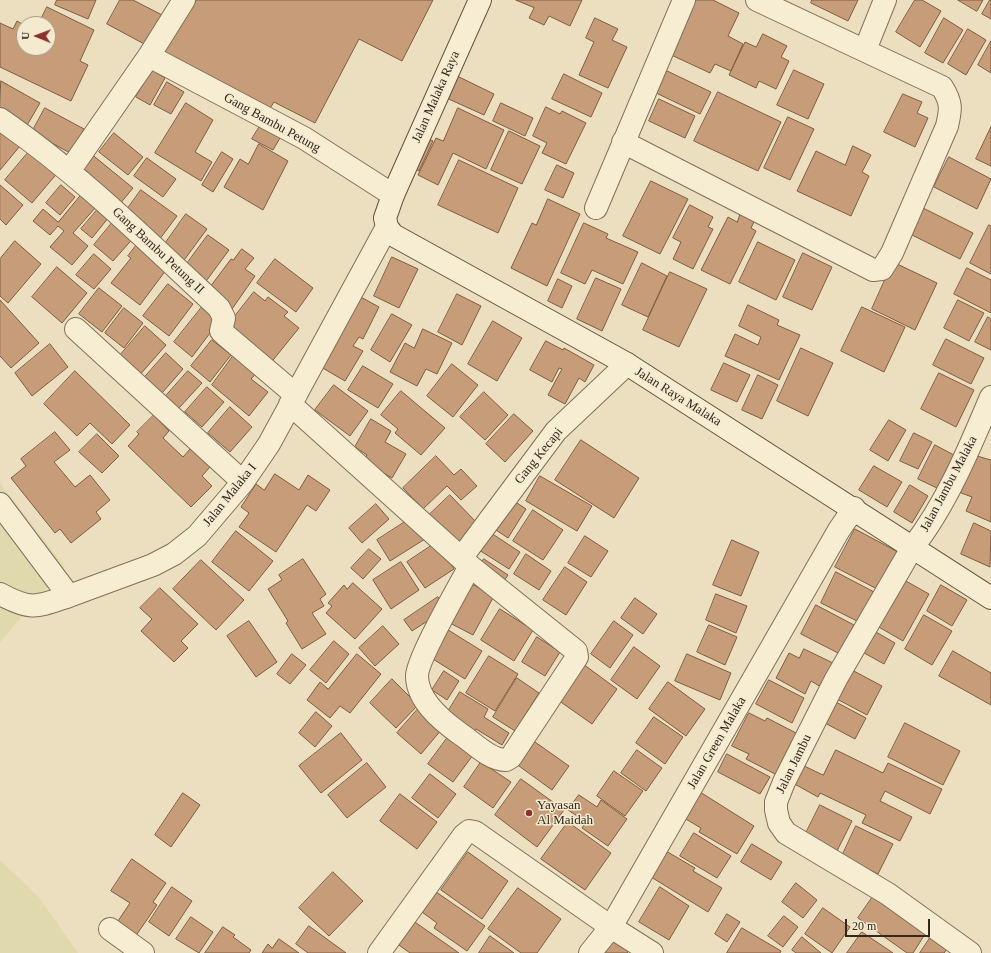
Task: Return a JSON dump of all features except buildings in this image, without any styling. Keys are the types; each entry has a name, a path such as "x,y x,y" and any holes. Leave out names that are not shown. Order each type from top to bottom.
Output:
{"street":[{"path":"70,170 150,56 184,0"},
{"name":"Jalan Malaka Raya","path":"393,195 480,0"},
{"path":"596,208 684,0"},
{"path":"623,142 873,270 882,269 892,253 947,126 950,112 949,99 942,87 757,0"},
{"path":"865,50 885,0"},
{"name":"Gang Bambu Petung","path":"150,56 304,138 393,195"},
{"name":"Gang Bambu Petung II","path":"0,119 70,170 220,308 224,318 221,330 223,333 466,561"},
{"path":"387,227 385,218 393,195"},
{"name":"Jalan Malaka I","path":"0,594 21,605 39,606 153,565 174,554 197,536 243,482 270,444 387,227"},
{"name":"Jalan Raya Malaka","path":"387,227 393,235 627,364 854,508 912,548 991,598"},
{"path":"76,329 243,482"},
{"name":"Gang Kecapi","path":"466,561 574,648 577,654 577,657 511,757 506,760 494,758 440,719 425,700 418,684 418,670 466,561 556,431 627,364"},
{"name":"Jalan Jambu Malaka","path":"912,548 924,533 968,454 991,397"},
{"path":"0,505 69,596"},
{"name":"Jalan Green Malaka","path":"590,953 611,927 839,530 854,508"},
{"name":"Jalan Jambu","path":"912,548 833,686 784,782 776,802 776,810 779,823 786,833 888,894 970,953"},
{"path":"379,953 464,835 469,831 476,832 611,927 652,953"},
{"path":"110,929 143,953"}],"shaded area":[{"path":"0,483 65,567 0,642"},
{"path":"0,860 38,896 78,953 0,953"}],"place":[{"name":"Yayasan Al Maidah","path":"529,813"}]}
